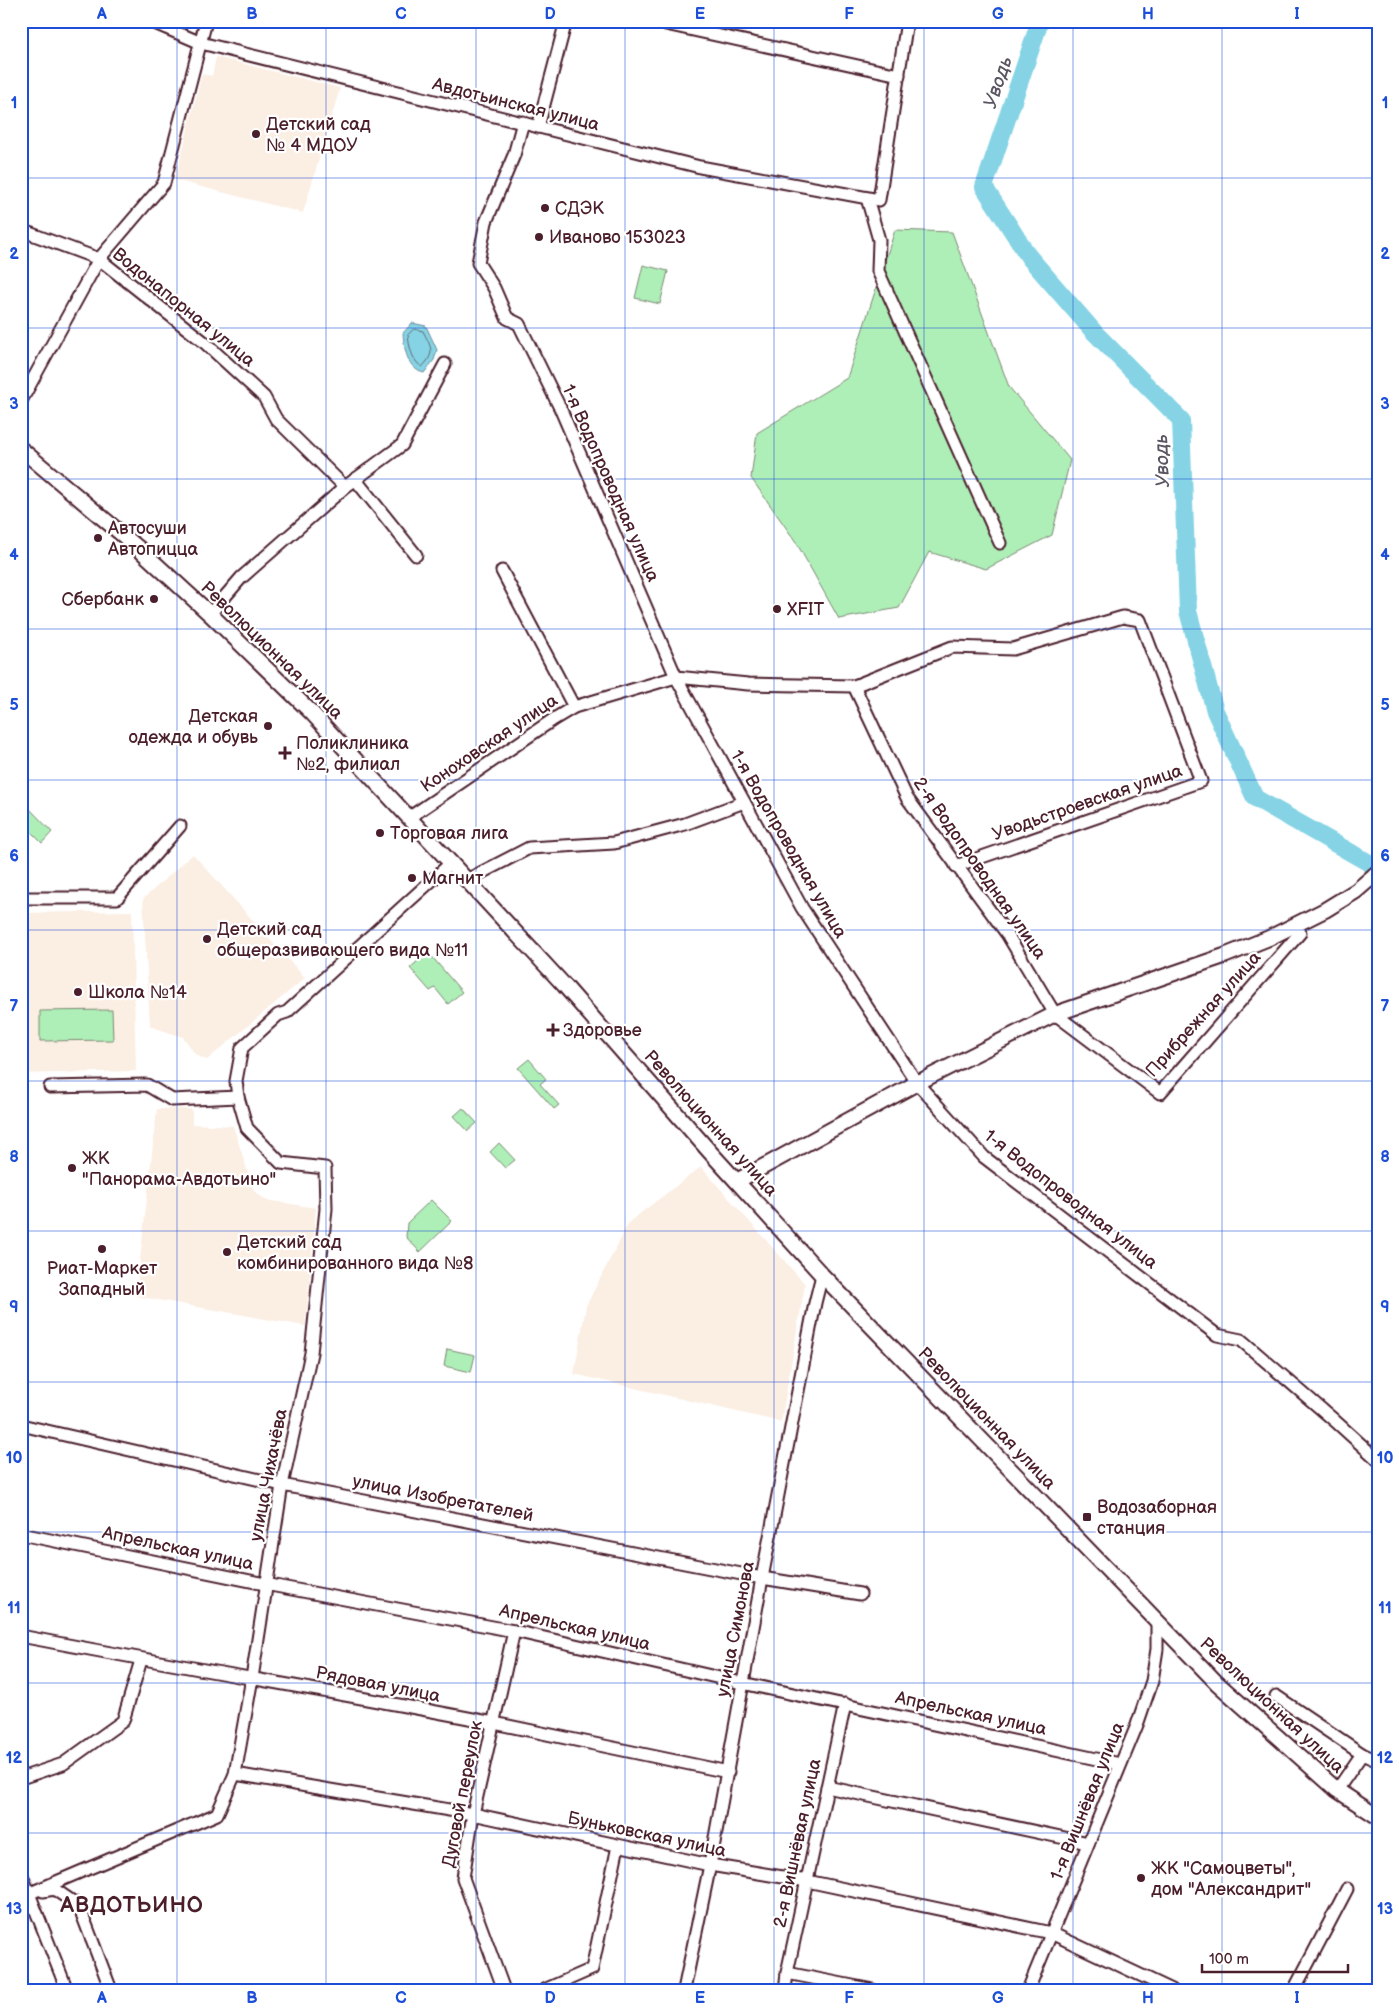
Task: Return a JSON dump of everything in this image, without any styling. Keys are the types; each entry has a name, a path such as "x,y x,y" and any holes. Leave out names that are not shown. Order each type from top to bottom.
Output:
{"main road":[{"name":"Революционная улица","path":"21,449 137,547 210,614 311,712 564,985 822,1275 1217,1683 1337,1790 1378,1817"},
{"path":"737,1181 917,1083 1055,1014 1224,956 1269,938 1325,910 1356,891 1378,872"}],"street":[{"name":"Авдотьинская улица","path":"150,21 201,43 700,167 879,200 899,75"},
{"path":"21,401 99,259 164,183 206,21"},
{"path":"538,127 566,21"},
{"path":"652,21 899,75 907,21"},
{"name":"1-я Водопроводная улица","path":"523,122 514,155 486,222 478,263 494,288 508,318 519,324 561,410 676,677 802,908 917,1083 984,1157 1216,1335 1241,1340 1378,1460"},
{"path":"867,198 879,240 878,271 1000,543"},
{"name":"Водонапорная улица","path":"21,230 99,259 204,342 264,396 276,419 345,486"},
{"path":"210,614 241,578 345,486 402,445 445,364"},
{"path":"355,479 416,555"},
{"path":"502,571 574,707"},
{"name":"Уводьстроевская улица","path":"854,686 952,647 1012,649 1123,617 1140,620 1201,781 956,866"},
{"path":"676,677 748,684 854,686"},
{"name":"Коноховская улица","path":"410,817 574,707 676,677"},
{"name":"2-я Водопроводная улица","path":"854,686 906,798 1007,934 1055,1014"},
{"path":"468,880 529,848 614,843 686,824 744,802"},
{"path":"21,898 116,898 180,826"},
{"path":"50,1087 147,1085 172,1100 238,1097 236,1081 242,1048 278,1015 287,1012 452,862"},
{"name":"Прибрежная улица","path":"1055,1014 1160,1094 1300,933"},
{"name":"улица Чихачёва","path":"25,1895 217,1814 235,1774 282,1484 314,1331 326,1210 325,1168 281,1163 246,1128 238,1097"},
{"name":"улица Симонова","path":"684,1990 728,1772 742,1683 822,1275"},
{"name":"улица Изобретателей","path":"21,1425 282,1484 762,1578 860,1594"},
{"name":"Апрельская улица","path":"21,1534 265,1584 514,1631 742,1683 1120,1764"},
{"name":"1-я Вишнёвая улица","path":"1028,1990 1137,1725 1152,1681 1157,1650 1157,1621"},
{"name":"Дуговой переулок","path":"504,1990 463,1878 473,1814 514,1631"},
{"name":"Рядовая улица","path":"21,1636 141,1660 252,1678 494,1723 728,1772"},
{"path":"21,1778 63,1764 123,1721 141,1660"},
{"path":"1276,1696 1362,1754 1378,1762"},
{"name":"2-я Вишнёвая улица","path":"785,1990 787,1973 845,1704"},
{"path":"1337,1790 1362,1754"},
{"name":"Буньковская улица","path":"235,1774 473,1814 710,1865 807,1881 1052,1932 1172,1990"},
{"path":"827,1787 1088,1844"},
{"path":"544,1990 592,1969 618,1846"},
{"path":"21,1873 25,1895 67,1990"},
{"path":"25,1895 54,1889 79,1906 111,1990"},
{"path":"1294,1990 1347,1889"},
{"path":"787,1973 873,1990"}],"shaded area":[{"name":"Детский сад № 4 МДОУ","path":"216,57 340,88 303,213 175,180 202,74 212,76"},
{"name":"Детский сад общеразвивающего вида №11","path":"193,854 305,978 207,1060 196,1055 183,1037 150,1026 143,899"},
{"name":"Школа №14","path":"132,911 136,1071 21,1074 21,913"},
{"name":"Детский сад комбинированного вида №8","path":"157,1109 192,1109 192,1124 233,1126 254,1191 266,1200 316,1208 305,1326 136,1296"},
{"path":"701,1167 805,1284 781,1422 574,1374 586,1306 629,1222"}],"green space":[{"path":"895,230 952,232 1009,387 1070,460 1052,535 986,569 929,552 899,608 839,619 796,542 751,478 757,433 847,378"},
{"path":"643,265 668,271 660,304 635,298"},
{"path":"28,807 52,832 42,843 21,822 21,814"},
{"path":"428,952 462,992 448,1004 435,988 430,991 410,968"},
{"path":"112,1010 113,1040 40,1041 40,1011"},
{"path":"529,1059 546,1079 540,1084 559,1105 554,1109 518,1068"},
{"path":"463,1108 477,1123 468,1131 454,1116"},
{"path":"499,1143 515,1160 505,1168 490,1152"},
{"path":"431,1200 452,1221 420,1252 406,1237 407,1223"},
{"path":"447,1349 475,1355 471,1372 444,1366"}],"water":[{"path":"412,323 426,326 437,350 434,360 424,373 418,371 410,363 404,345 403,333"}],"waterway":[{"name":"Уводь","path":"1040,21 984,187 1029,257 1094,332 1181,420 1188,611 1215,711 1255,798 1378,868"}],"place":[{"name":"Детский сад № 4 МДОУ","path":"256,134"},
{"name":"СДЭК","path":"545,208"},
{"name":"Иваново 153023","path":"539,237"},
{"name":"Автосуши Автопицца","path":"98,538"},
{"name":"Сбербанк","path":"154,599"},
{"name":"XFIT","path":"777,609"},
{"name":"Детская одежда и обувь","path":"268,726"},
{"name":"Поликлиника №2, филиал","path":"285,753"},
{"name":"Торговая лига","path":"380,833"},
{"name":"Магнит","path":"412,878"},
{"name":"Детский сад общеразвивающего вида №11","path":"207,939"},
{"name":"Школа №14","path":"78,992"},
{"name":"Здоровье","path":"553,1030"},
{"name":"ЖК \"Панорама-Авдотьино\"","path":"72,1168"},
{"name":"Риат-Маркет Западный","path":"102,1249"},
{"name":"Детский сад комбинированного вида №8","path":"227,1252"},
{"name":"Водозаборная станция","path":"1087,1517"},
{"name":"ЖК \"Самоцветы\", дом \"Александрит\"","path":"1141,1878"}],"district":[{"name":"АВДОТЬИНО","path":"132,1904"}]}
